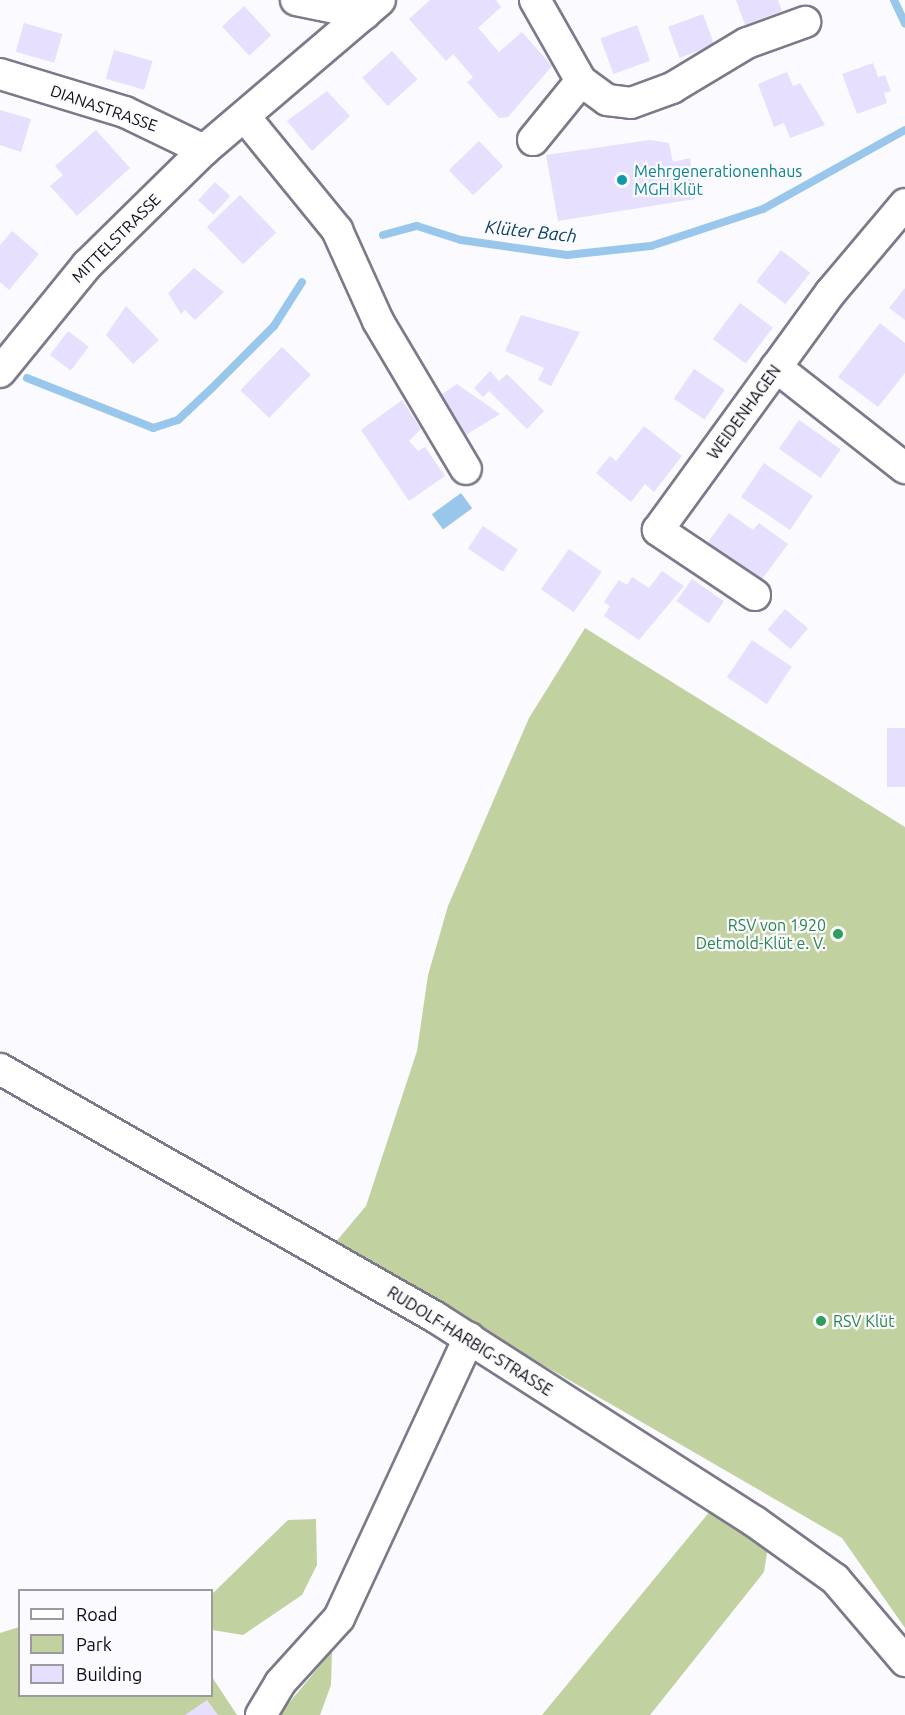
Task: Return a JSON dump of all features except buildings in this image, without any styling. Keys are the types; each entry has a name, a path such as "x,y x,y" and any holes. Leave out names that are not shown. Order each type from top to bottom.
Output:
{"street":[{"name":"MITTELSTRASSE","path":"296,0 372,7"},
{"path":"535,0 581,81 607,100 630,103 672,88 747,43 805,22"},
{"name":"MITTELSTRASSE","path":"0,372 87,266 204,150 372,7"},
{"name":"DIANASTRASSE","path":"0,75 125,112 204,150"},
{"path":"533,140 581,81"},
{"path":"245,117 337,230 378,321 466,470"},
{"name":"WEIDENHAGEN","path":"755,595 657,530 880,227 905,204"},
{"path":"776,367 905,468"},
{"name":"RUDOLF-HARBIG-STRASSE","path":"0,1069 469,1338 835,1580 905,1661"},
{"path":"261,1715 280,1683 339,1618 469,1338"}],"green space":[{"path":"585,628 905,827 905,1628 842,1538 334,1244 366,1206 417,1051 428,975 448,906 529,718"},
{"path":"711,1510 768,1547 764,1572 650,1715 542,1715"},
{"path":"316,1519 317,1565 302,1595 243,1635 213,1630 213,1593 288,1520"},
{"path":"18,1627 18,1697 213,1697 213,1679 237,1715 0,1715 0,1633"},
{"path":"332,1651 331,1685 320,1715 279,1715"}],"water":[{"path":"461,493 472,508 443,530 432,514"}],"waterway":[{"name":"Klüter Bach","path":"894,0 905,24"},
{"name":"Klüter Bach","path":"383,235 417,226 461,240 567,255 651,246 763,209 905,130"},
{"name":"Klüter Bach","path":"27,378 153,428 178,420 274,326 302,282"}],"place":[{"name":"Mehrgenerationenhaus MGH Klüt","path":"622,180"},
{"name":"RSV von 1920 Detmold-Klüt e. V.","path":"838,934"},
{"name":"RSV Klüt","path":"821,1321"}]}
